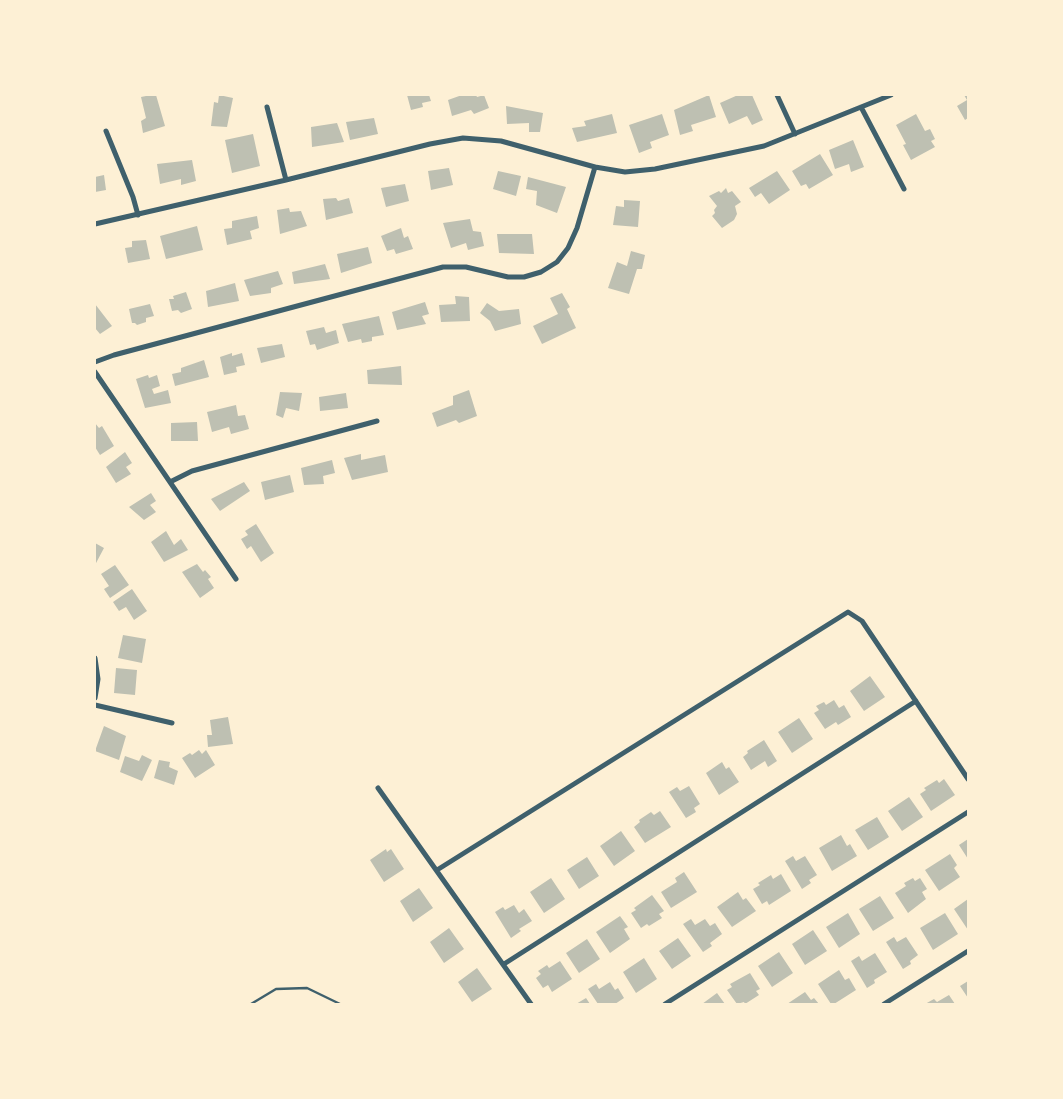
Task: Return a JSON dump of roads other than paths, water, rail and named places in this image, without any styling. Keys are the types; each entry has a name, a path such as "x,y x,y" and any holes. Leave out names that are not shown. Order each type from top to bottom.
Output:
{"street":[{"path":"777,95 795,134"},
{"path":"95,224 286,180 430,144 464,138 501,141 596,167 625,172 655,169 764,146 891,95"},
{"path":"267,107 286,180"},
{"path":"861,107 904,189"},
{"path":"106,131 133,197 138,215"},
{"path":"95,362 114,355 443,267 466,267 508,277 524,277 541,272 557,262 568,248 577,228 596,167"},
{"path":"95,372 236,579"},
{"path":"170,482 192,471 377,421"},
{"path":"436,870 848,612 862,621 968,779"},
{"path":"95,658 98,678 95,698"},
{"path":"504,964 916,702"},
{"path":"95,705 172,723"},
{"path":"378,788 532,1004"},
{"path":"665,1004 968,812"},
{"path":"884,1004 968,951"}],"lane":[{"path":"251,1004 276,989 307,988 340,1004"}]}
